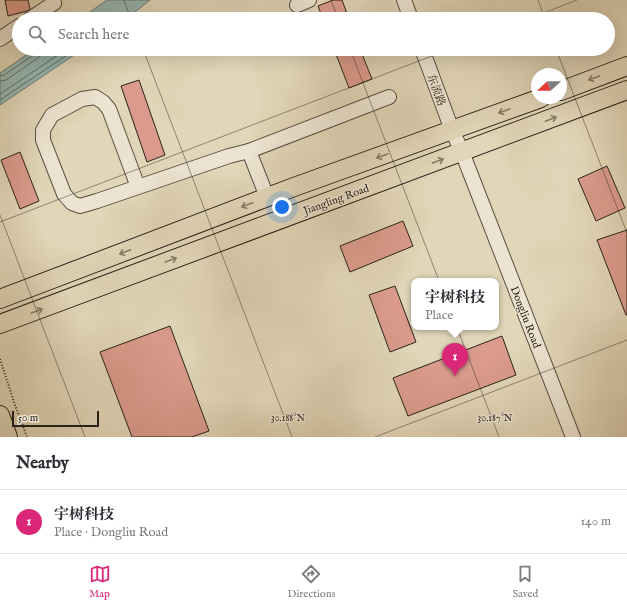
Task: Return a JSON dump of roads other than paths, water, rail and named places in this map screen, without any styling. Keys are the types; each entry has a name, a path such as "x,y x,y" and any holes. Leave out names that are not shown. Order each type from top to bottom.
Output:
{"main road":[{"path":"567,88 627,66"},
{"name":"Jiangling Road","path":"0,324 627,90"},
{"path":"0,299 267,198 531,102"},
{"path":"0,415 8,437"}],"street":[{"path":"404,0 408,12"},
{"path":"40,12 55,1"},
{"path":"0,39 12,31"},
{"name":"东流路","path":"425,56 452,130"},
{"path":"138,187 109,109 103,102 95,97 82,99 52,115 43,130 43,140 64,194 72,203 80,206 97,201 229,156 249,151 389,97"},
{"name":"Dongliu Road","path":"452,130 462,152 573,437"},
{"path":"249,151 267,198"}],"water":[{"path":"107,0 150,0 135,12 90,12"},
{"path":"25,56 73,56 0,105 0,73"}],"place":[{"name":"宇树科技","path":"455,376"}]}
